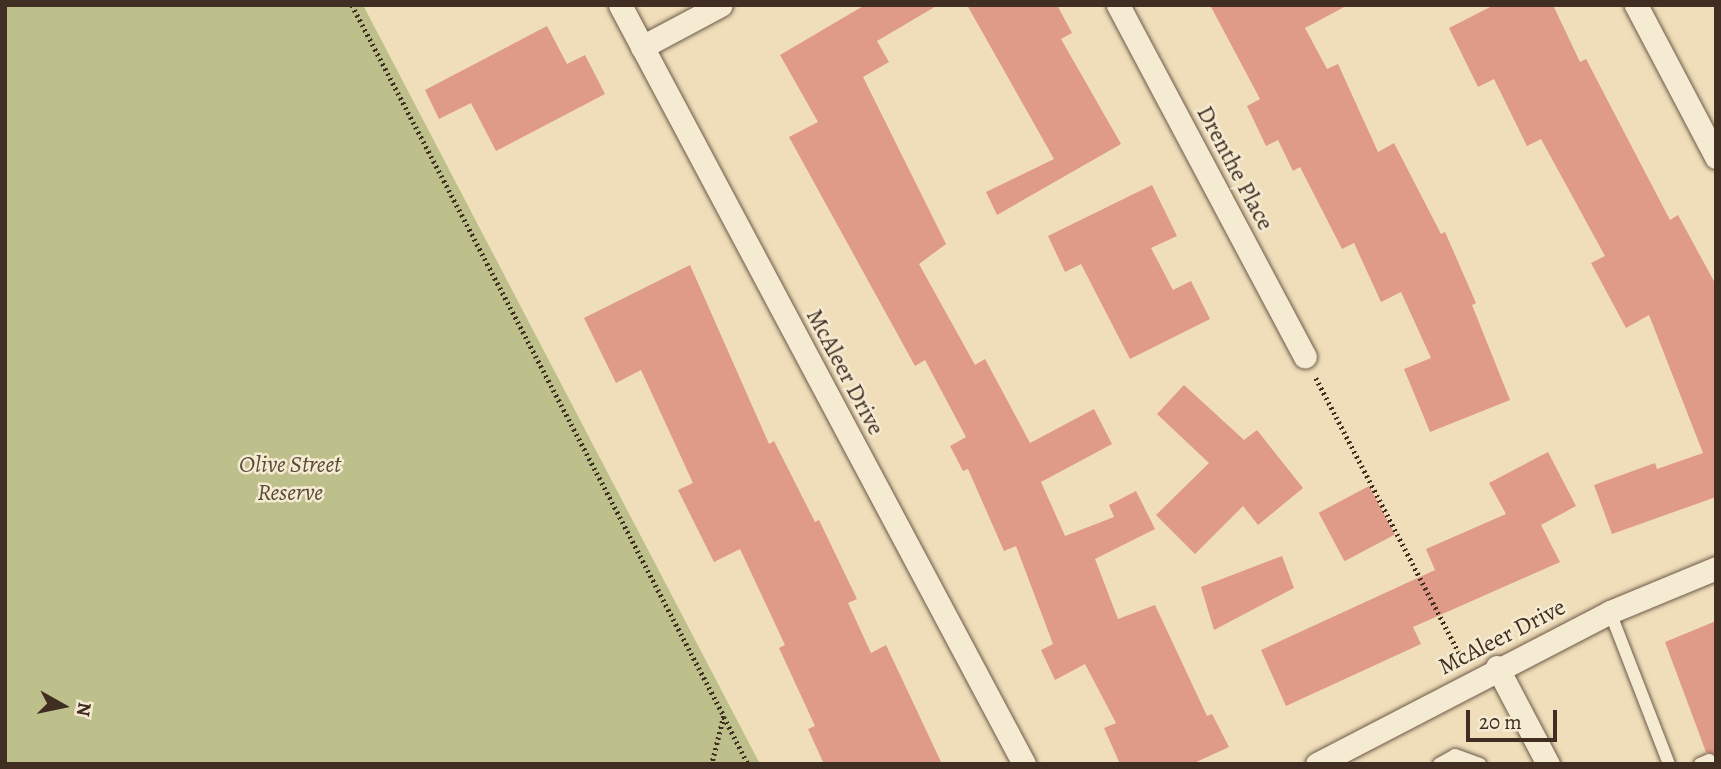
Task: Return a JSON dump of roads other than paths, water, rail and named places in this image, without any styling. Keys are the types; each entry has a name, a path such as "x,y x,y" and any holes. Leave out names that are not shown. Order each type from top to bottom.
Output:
{"street":[{"name":"McAleer Drive","path":"620,5 1024,764"},
{"path":"642,47 721,5"},
{"name":"Drenthe Place","path":"1118,5 1305,356"},
{"path":"1636,5 1716,157"},
{"name":"McAleer Drive","path":"1317,764 1497,667 1610,612 1716,568"},
{"path":"1497,667 1548,764"}],"lane":[{"path":"1610,612 1669,764"},
{"path":"1439,764 1455,755 1480,764"}],"park label":[{"name":"Olive Street Reserve","path":"290,479"}]}
